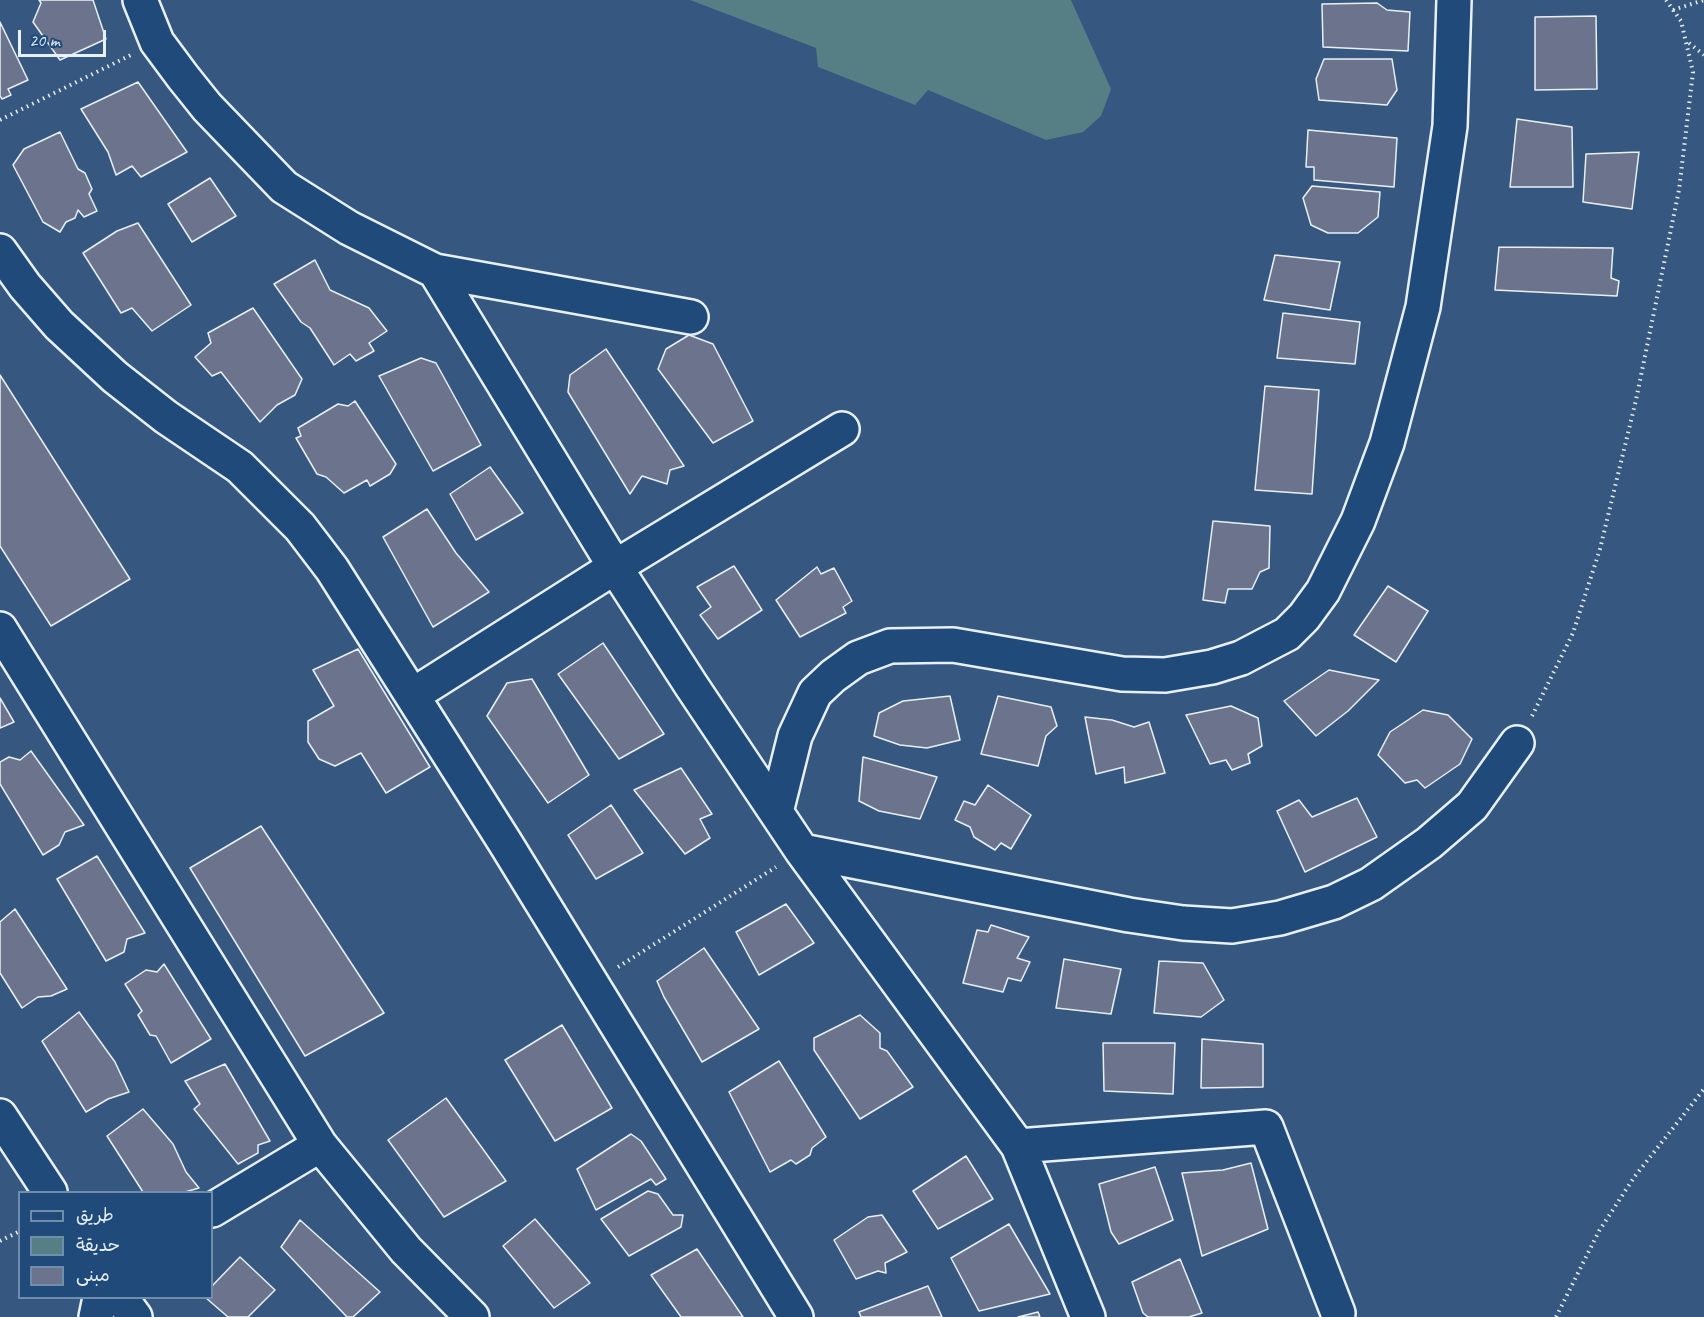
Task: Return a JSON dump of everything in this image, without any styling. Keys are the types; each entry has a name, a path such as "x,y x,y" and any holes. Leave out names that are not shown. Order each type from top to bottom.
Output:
{"street":[{"path":"140,0 157,42 207,107 284,187 349,228 435,271 691,317"},
{"path":"776,812 795,736 815,693 833,676 858,658 890,646 953,645 1122,674 1165,675 1212,667 1241,658 1287,634 1304,617 1323,591 1358,521 1387,443 1423,307 1450,126 1454,0"},
{"path":"0,251 25,286 59,325 115,377 166,417 240,467 271,495 300,527 332,569 413,695 796,1317"},
{"path":"435,271 615,567 776,812 802,851 1018,1146 1088,1317"},
{"path":"413,695 615,567 842,429"},
{"path":"0,630 320,1145 406,1250 472,1317"},
{"path":"802,851 1129,915 1183,923 1232,926 1280,918 1334,902 1371,884 1429,843 1472,806 1517,743"},
{"path":"0,1116 49,1191"},
{"path":"1018,1146 1266,1127 1338,1313"},
{"path":"213,1209 320,1145"},
{"path":"96,1317 100,1299"},
{"path":"122,1299 135,1317"}],"path":[{"path":"1517,743 1545,693 1573,633 1600,549 1636,400 1680,190 1693,72 1681,21 1666,0"},
{"path":"1673,10 1704,0"},
{"path":"0,120 157,42"},
{"path":"1688,43 1704,55"},
{"path":"591,985 802,851"},
{"path":"1556,1317 1599,1231 1635,1176 1704,1089"},
{"path":"0,1241 18,1232"}],"green space":[{"path":"690,0 1071,0 1111,89 1101,116 1083,132 1046,140 928,90 915,105 818,67 816,48"}],"building":[{"path":"39,0 93,0 106,39 60,60 33,22 41,3"},
{"path":"1377,3 1387,10 1410,12 1408,51 1323,47 1322,4"},
{"path":"1596,16 1597,89 1535,90 1535,17"},
{"path":"0,22 28,80 8,89 11,95 2,99 0,96"},
{"path":"1324,59 1392,59 1397,90 1387,105 1319,100 1316,79"},
{"path":"138,82 187,152 141,177 132,166 116,175 108,152 81,109"},
{"path":"1517,119 1572,127 1573,187 1510,187"},
{"path":"1308,130 1397,138 1394,187 1314,180 1314,167 1306,167"},
{"path":"60,132 78,169 85,173 92,189 89,194 97,211 84,217 78,210 75,218 66,222 60,232 43,222 13,165 24,149"},
{"path":"1639,152 1632,209 1583,202 1586,154"},
{"path":"210,178 236,216 192,242 168,204"},
{"path":"1312,186 1380,192 1378,217 1358,233 1328,233 1311,225 1303,198"},
{"path":"138,223 191,305 152,331 132,308 121,313 83,253 117,231"},
{"path":"1499,247 1613,248 1611,278 1619,281 1617,296 1495,290"},
{"path":"1275,255 1340,262 1330,310 1264,300"},
{"path":"315,260 330,290 369,308 387,331 369,343 374,351 356,361 350,354 334,365 310,328 301,322 274,284"},
{"path":"253,308 302,379 295,395 277,405 260,422 221,372 212,376 195,357 211,343 208,333"},
{"path":"1283,313 1360,322 1355,364 1277,358"},
{"path":"689,335 713,344 753,421 713,443 658,369 666,349"},
{"path":"606,349 684,466 670,470 667,484 642,476 630,494 568,392 570,375"},
{"path":"421,358 436,363 481,445 433,471 379,376"},
{"path":"0,375 130,579 51,626 0,546"},
{"path":"1265,386 1319,390 1312,494 1255,490"},
{"path":"355,401 396,464 390,474 370,486 367,480 344,493 326,477 317,474 296,438 301,436 298,428 338,404 348,406"},
{"path":"490,467 523,513 476,540 450,494"},
{"path":"427,509 456,553 489,592 433,627 383,537"},
{"path":"1213,521 1270,526 1269,568 1260,572 1252,589 1228,589 1225,603 1203,600"},
{"path":"734,566 762,610 718,639 700,615 711,607 697,587"},
{"path":"817,567 821,574 834,568 852,601 843,607 846,613 800,637 776,600"},
{"path":"1388,586 1428,611 1396,662 1354,635"},
{"path":"603,643 664,734 619,759 558,674"},
{"path":"358,649 430,767 386,793 361,753 335,766 319,759 308,742 308,721 334,706 313,670"},
{"path":"1329,670 1379,680 1348,711 1316,736 1284,701"},
{"path":"532,679 589,775 548,803 487,716 507,683"},
{"path":"950,696 960,740 927,748 900,745 874,736 879,713 903,701"},
{"path":"998,696 1051,707 1057,726 1046,736 1038,766 981,754"},
{"path":"0,698 14,722 0,728"},
{"path":"1231,706 1258,718 1262,746 1248,754 1250,763 1232,770 1226,760 1210,764 1186,715"},
{"path":"1423,710 1448,715 1472,739 1460,764 1425,788 1417,780 1405,783 1378,755 1390,732"},
{"path":"1085,717 1112,720 1134,727 1149,722 1165,773 1125,783 1124,767 1096,774"},
{"path":"31,751 84,825 65,832 59,845 43,855 0,784 0,762 9,757 20,760"},
{"path":"863,757 937,777 920,819 879,811 859,801"},
{"path":"681,768 712,814 700,819 710,838 685,854 634,790"},
{"path":"988,785 1031,815 1011,849 1001,843 995,850 974,837 970,827 955,820 964,801 975,805"},
{"path":"1357,798 1377,837 1305,872 1277,811 1299,800 1312,817"},
{"path":"611,805 643,853 596,879 568,835"},
{"path":"261,826 384,1013 305,1056 190,868"},
{"path":"97,856 145,933 127,939 124,952 106,961 57,879"},
{"path":"786,904 814,943 759,975 736,932"},
{"path":"15,909 67,989 51,996 38,997 22,1008 0,973 0,922"},
{"path":"991,925 1029,937 1017,958 1030,962 1021,981 1008,978 1003,992 963,983 977,930 988,932"},
{"path":"704,948 759,1029 702,1062 657,981"},
{"path":"1064,959 1121,969 1111,1014 1056,1008"},
{"path":"1159,961 1203,963 1224,1000 1201,1017 1154,1013"},
{"path":"164,964 211,1039 171,1063 156,1036 150,1035 138,1015 142,1011 125,984 146,970 157,972"},
{"path":"79,1012 115,1062 129,1092 108,1099 86,1112 42,1041"},
{"path":"860,1015 880,1033 880,1048 887,1051 913,1087 860,1119 814,1050 814,1038"},
{"path":"562,1025 612,1108 555,1141 505,1060"},
{"path":"1202,1039 1263,1044 1263,1087 1201,1088"},
{"path":"1103,1043 1175,1043 1173,1094 1104,1091"},
{"path":"779,1061 826,1137 812,1148 810,1155 796,1164 791,1160 770,1172 729,1092"},
{"path":"225,1064 270,1141 258,1145 258,1153 238,1164 194,1109 200,1104 185,1081"},
{"path":"446,1098 506,1181 444,1217 388,1140"},
{"path":"143,1109 173,1144 186,1172 199,1188 188,1191 142,1191 107,1136"},
{"path":"631,1134 641,1141 666,1179 656,1185 651,1179 596,1210 577,1169"},
{"path":"966,1156 993,1199 938,1229 913,1191"},
{"path":"1251,1163 1268,1229 1202,1256 1182,1173 1223,1170"},
{"path":"1155,1167 1173,1220 1119,1244 1111,1232 1099,1184"},
{"path":"648,1191 658,1194 673,1215 683,1215 681,1227 629,1256 601,1219"},
{"path":"882,1215 907,1252 885,1263 886,1273 878,1271 856,1279 834,1240 868,1217"},
{"path":"535,1219 590,1283 554,1308 503,1246"},
{"path":"300,1220 380,1292 353,1317 347,1317 281,1247"},
{"path":"1009,1224 1050,1294 979,1311 951,1258"},
{"path":"697,1249 743,1317 681,1317 651,1275"},
{"path":"240,1257 275,1290 248,1317 228,1317 207,1299 213,1299 213,1285"},
{"path":"1180,1259 1202,1313 1189,1317 1148,1317 1143,1313 1132,1282"},
{"path":"928,1286 942,1317 861,1317 859,1312"},
{"path":"1038,1312 1040,1317 1018,1317"}]}
